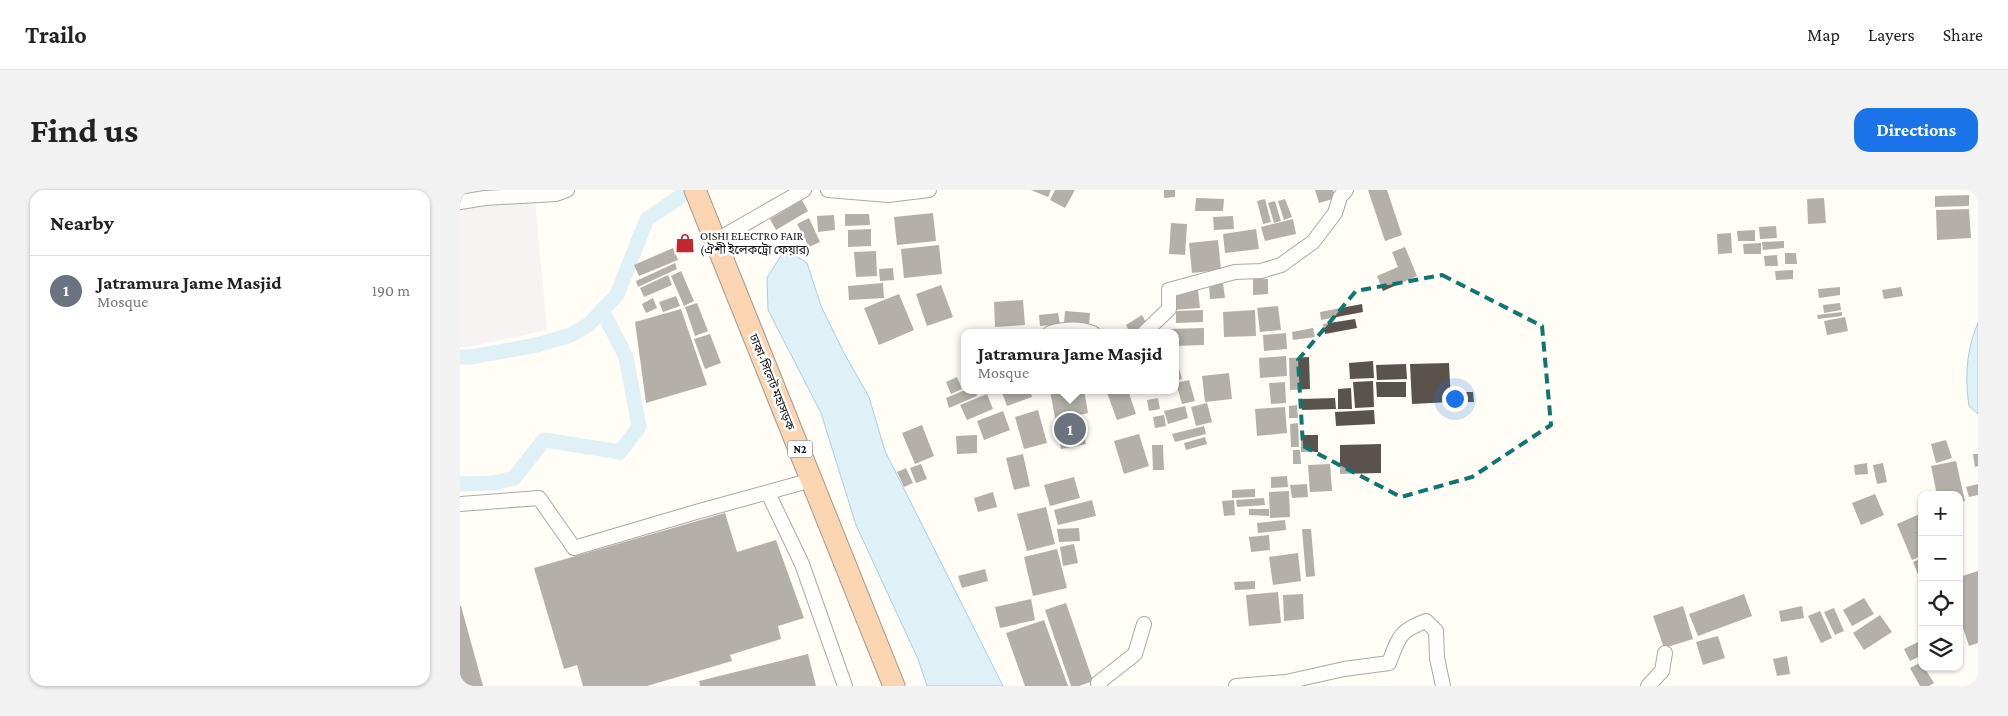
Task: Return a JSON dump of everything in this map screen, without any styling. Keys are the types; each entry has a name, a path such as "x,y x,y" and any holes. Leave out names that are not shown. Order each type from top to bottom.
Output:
{"highway":[{"name":"ঢাকা-সিলেট মহাসড়ক","path":"695,190 894,686"}],"street":[{"path":"460,202 486,198 556,194 567,190"},
{"path":"715,242 804,190"},
{"path":"828,190 888,195 929,190"},
{"path":"1148,329 1169,309 1169,290 1235,272 1260,271 1281,265 1313,242 1335,213 1340,197 1346,190"},
{"path":"460,504 539,498 574,548 812,480"},
{"path":"768,493 802,564 845,686"},
{"path":"1236,686 1286,682 1344,669 1389,663 1396,642 1407,628 1426,621 1436,631 1437,658 1443,686"},
{"path":"1100,686 1098,683 1134,654 1144,624"},
{"path":"1648,686 1662,671 1665,654"}],"highlighted area":[{"path":"1442,275 1542,326 1551,425 1472,477 1401,497 1303,446 1298,360 1356,291"}],"shaded area":[{"path":"460,190 534,190 547,330 468,347 460,347"}],"water":[{"path":"785,249 807,263 821,306 844,353 869,397 885,451 1003,686 927,686 918,659 856,525 821,413 768,310 767,278"},
{"path":"1978,323 1978,414 1969,406 1967,364 1971,343"}],"building":[{"path":"1031,190 1051,190 1048,197"},
{"path":"1055,190 1075,190 1065,208 1050,200"},
{"path":"1164,190 1175,190 1175,197 1164,198"},
{"path":"1315,190 1333,190 1336,198 1319,203"},
{"path":"1368,190 1387,190 1402,235 1385,241"},
{"path":"1969,195 1969,206 1935,207 1935,196"},
{"path":"1196,198 1224,199 1223,211 1195,211"},
{"path":"1824,198 1826,223 1808,224 1807,199"},
{"path":"1265,199 1271,222 1263,224 1257,201"},
{"path":"1285,199 1292,217 1284,220 1278,201"},
{"path":"802,200 808,211 776,230 770,219"},
{"path":"1275,201 1281,221 1274,223 1268,203"},
{"path":"1969,209 1971,238 1937,240 1936,210"},
{"path":"933,213 936,241 897,245 894,217"},
{"path":"845,214 869,214 870,225 845,226"},
{"path":"834,215 835,230 818,232 817,216"},
{"path":"1233,216 1234,229 1214,230 1213,217"},
{"path":"809,218 820,242 809,247 797,224"},
{"path":"1293,219 1296,234 1265,241 1261,227"},
{"path":"1171,223 1187,224 1185,255 1169,254"},
{"path":"1776,226 1777,238 1760,239 1759,227"},
{"path":"871,229 871,246 848,247 848,230"},
{"path":"1256,229 1259,249 1225,253 1223,234"},
{"path":"1755,230 1755,241 1738,241 1737,231"},
{"path":"1731,233 1732,253 1718,254 1717,234"},
{"path":"1218,240 1221,270 1192,273 1189,243"},
{"path":"1784,241 1784,248 1763,250 1762,242"},
{"path":"1761,243 1761,254 1744,254 1743,244"},
{"path":"939,245 942,274 904,278 901,249"},
{"path":"1405,247 1417,276 1383,291 1377,276 1398,267 1392,252"},
{"path":"673,248 678,260 639,276 634,265"},
{"path":"876,251 877,276 856,277 854,252"},
{"path":"1785,253 1796,253 1797,264 1785,264"},
{"path":"1777,255 1778,266 1765,266 1764,256"},
{"path":"675,263 677,269 638,287 636,281"},
{"path":"893,268 894,280 880,281 879,269"},
{"path":"1793,270 1793,279 1776,280 1775,271"},
{"path":"681,271 694,301 684,306 671,276"},
{"path":"668,275 672,285 644,297 640,288"},
{"path":"1253,279 1268,279 1268,294 1253,295"},
{"path":"883,283 884,298 849,300 848,286"},
{"path":"1223,283 1225,298 1210,299 1209,284"},
{"path":"941,285 953,317 927,326 916,294"},
{"path":"1840,287 1840,295 1819,298 1818,289"},
{"path":"1901,287 1903,296 1884,299 1882,290"},
{"path":"1198,290 1200,308 1173,310 1172,292"},
{"path":"899,294 914,330 879,345 864,308"},
{"path":"676,296 680,306 663,312 659,302"},
{"path":"653,298 657,308 646,313 642,304"},
{"path":"1023,300 1025,325 995,327 994,302"},
{"path":"697,303 708,331 695,336 685,307"},
{"path":"1840,303 1841,310 1824,313 1823,305"},
{"path":"1362,304 1363,312 1321,320 1320,312"},
{"path":"1278,306 1281,330 1260,332 1257,308"},
{"path":"681,309 707,385 646,403 635,322"},
{"path":"1203,310 1203,322 1176,323 1176,311"},
{"path":"1255,310 1256,336 1224,337 1223,312"},
{"path":"1065,311 1090,313 1089,325 1064,323"},
{"path":"1842,312 1842,316 1818,319 1817,315"},
{"path":"1058,313 1060,324 1040,326 1039,315"},
{"path":"1142,315 1148,326 1143,329 1128,329 1126,325"},
{"path":"1845,317 1848,331 1827,335 1824,321"},
{"path":"1355,319 1357,328 1325,334 1323,324"},
{"path":"1204,328 1204,345 1179,346 1179,329 1169,329"},
{"path":"1313,328 1315,337 1293,340 1292,332"},
{"path":"1286,333 1287,349 1264,351 1263,335"},
{"path":"710,334 721,363 705,369 694,339"},
{"path":"1286,356 1287,376 1260,378 1259,358"},
{"path":"1309,357 1310,389 1290,390 1289,358"},
{"path":"1373,361 1374,378 1350,379 1349,363"},
{"path":"1449,363 1451,402 1412,404 1410,364"},
{"path":"1406,364 1407,379 1377,380 1376,365"},
{"path":"1179,368 1182,379 1179,380"},
{"path":"1229,373 1232,399 1205,402 1202,376"},
{"path":"957,377 961,389 951,394 946,382"},
{"path":"1189,380 1195,401 1182,404 1179,394 1179,382"},
{"path":"1373,381 1374,407 1355,408 1353,382"},
{"path":"1285,382 1286,403 1271,404 1269,383"},
{"path":"1376,382 1406,382 1406,397 1377,397"},
{"path":"1351,388 1352,409 1338,409 1338,389"},
{"path":"961,392 961,394 976,394 977,396 949,408 946,398"},
{"path":"1452,392 1473,392 1474,402 1453,402"},
{"path":"987,394 993,409 967,420 960,405"},
{"path":"1002,394 1031,394 1032,397 1007,406"},
{"path":"1051,394 1085,394 1088,413 1080,415 1086,444 1061,449"},
{"path":"1107,394 1129,394 1136,414 1117,420"},
{"path":"1158,398 1160,409 1149,411 1147,400"},
{"path":"1335,398 1336,409 1302,410 1301,399"},
{"path":"1207,403 1212,422 1196,426 1191,407"},
{"path":"1297,405 1298,418 1289,418 1289,406"},
{"path":"1185,406 1188,418 1168,424 1164,411"},
{"path":"1285,407 1287,433 1257,436 1255,409"},
{"path":"1038,410 1047,443 1024,449 1015,417"},
{"path":"1374,410 1375,424 1336,426 1335,412"},
{"path":"1003,411 1010,430 984,440 977,421"},
{"path":"1164,415 1166,426 1155,428 1153,417"},
{"path":"1298,423 1299,447 1291,447 1290,424"},
{"path":"922,425 934,456 915,464 902,433"},
{"path":"1204,426 1206,434 1175,442 1172,434"},
{"path":"1139,434 1149,466 1124,474 1114,441"},
{"path":"977,435 977,453 957,454 956,436"},
{"path":"1301,435 1318,435 1318,452 1301,452"},
{"path":"1205,437 1207,444 1186,450 1184,443"},
{"path":"1946,440 1952,458 1936,463 1931,444"},
{"path":"1381,444 1381,473 1340,474 1340,445"},
{"path":"1152,445 1163,445 1164,470 1153,470"},
{"path":"1293,450 1300,450 1301,464 1293,464"},
{"path":"1023,454 1030,486 1014,490 1006,458"},
{"path":"1973,454 1978,454 1978,466 1975,467"},
{"path":"1956,461 1963,491 1936,491 1931,466"},
{"path":"1867,463 1868,474 1855,475 1854,465"},
{"path":"1883,463 1887,482 1877,484 1873,465"},
{"path":"921,464 927,479 916,483 910,468"},
{"path":"1330,464 1332,491 1310,492 1308,465"},
{"path":"906,468 913,483 904,487 897,472"},
{"path":"1287,476 1288,487 1271,488 1271,477"},
{"path":"1074,477 1080,498 1050,506 1044,485"},
{"path":"1307,484 1308,497 1292,498 1290,485"},
{"path":"1978,484 1978,495 1969,497 1966,487"},
{"path":"1255,489 1255,497 1232,498 1232,490"},
{"path":"1289,491 1290,517 1270,518 1269,492"},
{"path":"993,492 997,507 978,512 974,498"},
{"path":"1875,494 1884,515 1861,525 1852,503"},
{"path":"1264,498 1265,505 1237,507 1236,500"},
{"path":"1092,500 1096,516 1058,525 1054,510"},
{"path":"1234,500 1235,515 1224,516 1222,501"},
{"path":"1046,507 1055,544 1027,551 1017,514"},
{"path":"1249,509 1269,509 1269,516 1249,515"},
{"path":"725,513 737,552 776,540 804,618 778,626 781,639 730,655 732,661 647,686 583,686 577,665 564,669 534,568"},
{"path":"1918,515 1918,558 1912,560 1897,524"},
{"path":"1285,520 1286,530 1258,533 1257,523"},
{"path":"1079,528 1080,541 1059,542 1057,529"},
{"path":"1302,529 1311,529 1315,576 1306,577"},
{"path":"1269,535 1270,550 1251,552 1249,537"},
{"path":"1074,544 1078,563 1063,566 1060,547"},
{"path":"1057,549 1067,588 1033,596 1024,557"},
{"path":"1298,553 1301,581 1273,585 1269,557"},
{"path":"1918,560 1918,574 1913,562"},
{"path":"985,569 988,581 962,588 958,576"},
{"path":"1978,571 1978,643 1969,646 1963,628 1963,576"},
{"path":"1255,581 1255,589 1235,590 1234,582"},
{"path":"1278,592 1281,623 1249,626 1246,595"},
{"path":"1303,594 1304,619 1284,621 1283,595"},
{"path":"1744,594 1752,616 1698,636 1689,614"},
{"path":"1864,598 1874,614 1852,626 1843,610"},
{"path":"1031,599 1035,620 1000,628 995,607"},
{"path":"1066,603 1093,681 1079,686 1071,686 1045,610"},
{"path":"461,606 483,686 460,686"},
{"path":"1683,606 1693,639 1664,648 1653,616"},
{"path":"1802,606 1804,618 1781,622 1779,611"},
{"path":"1834,608 1844,631 1835,635 1824,612"},
{"path":"1820,611 1832,638 1821,643 1808,616"},
{"path":"1880,615 1892,632 1864,650 1853,633"},
{"path":"1044,620 1068,686 1025,686 1006,633"},
{"path":"1718,636 1725,658 1703,665 1696,642"},
{"path":"1918,642 1918,657 1910,661 1904,649"},
{"path":"808,654 816,686 700,686 699,681"},
{"path":"1787,656 1790,674 1777,676 1773,659"},
{"path":"1918,664 1918,671 1926,671 1934,683 1929,686 1920,686 1910,668"}],"waterway":[{"path":"460,357 471,357 537,345 571,335 588,325 617,295 647,219 690,190"},
{"path":"460,484 494,483 514,478 544,440 620,452 639,427 626,357 602,310"}],"place":[{"name":"OISHI ELECTRO FAIR (ঐশী ইলেকট্রো ফেয়ার)","path":"685,243"},
{"name":"Jatramura Jame Masjid","path":"1070,429"}]}
